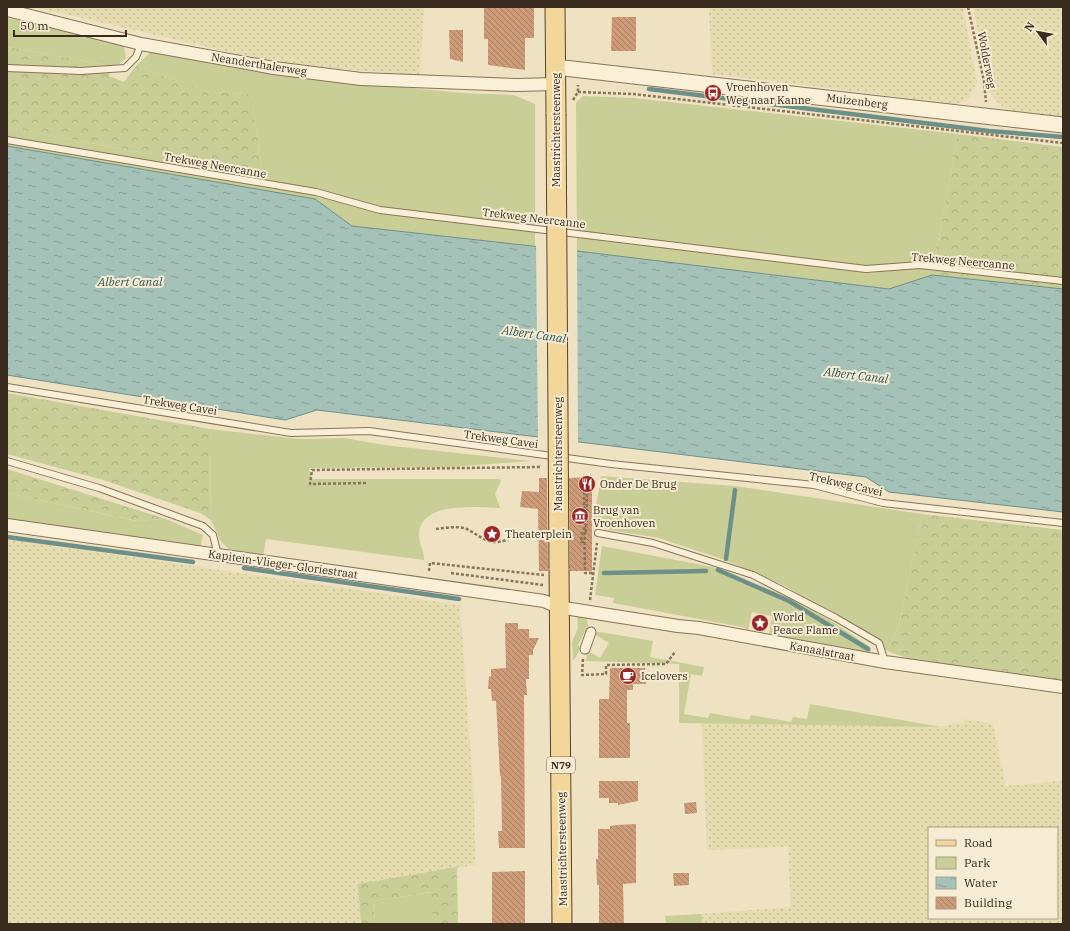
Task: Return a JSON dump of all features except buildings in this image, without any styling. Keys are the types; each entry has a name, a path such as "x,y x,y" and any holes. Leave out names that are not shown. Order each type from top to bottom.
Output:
{"main road":[{"name":"Maastrichtersteenweg","path":"555,7 556,114 551,572 558,607 562,924"}],"street":[{"name":"Neanderthalerweg","path":"7,10 141,44 274,68 361,79 517,85 555,75"},
{"name":"Muizenberg","path":"555,75 988,116 1063,125"},
{"name":"Kapitein-Vlieger-Gloriestraat","path":"7,525 544,601 558,607"},
{"name":"Kanaalstraat","path":"558,607 699,628 885,662 1063,687"},
{"path":"585,649 591,632"}],"lane":[{"path":"7,68 81,70 125,68 136,57 141,44"},
{"name":"Trekweg Neercanne","path":"7,140 316,192 380,210 866,269 920,265 1063,281"},
{"name":"Trekweg Cavei","path":"7,387 292,433 370,432 611,464 814,485 883,504 1063,523"},
{"path":"7,461 99,488 204,526 213,535 218,555"},
{"path":"598,533 653,543 753,575 836,618 879,643 885,662"}],"path":[{"name":"Wolderweg","path":"968,7 984,81 988,116"},
{"path":"571,103 578,92 633,94 1063,143"},
{"path":"366,483 310,484 312,470 540,467 540,454"},
{"path":"584,482 585,573 594,573"},
{"path":"586,550 587,493"},
{"path":"436,529 463,528 484,539 496,542 520,533 530,532 546,541"},
{"path":"582,532 582,542 597,544 590,597"},
{"path":"436,571 429,570 430,563 551,572"},
{"path":"444,572 544,585"},
{"path":"585,649 582,675 606,674 606,665 666,664 675,652"}],"shaded area":[{"path":"35,7 424,7 420,76 277,63"},
{"path":"709,7 963,7 977,83 969,98 957,104 712,74"},
{"path":"973,7 1063,7 1063,117 1015,112 1006,109 998,103 990,92"},
{"path":"7,539 460,605 474,800 475,865 358,884 361,924 7,924"},
{"path":"965,719 993,724 1006,786 1063,781 1063,924 702,924 701,914 791,907 788,847 707,850 702,723 941,727 957,723 963,724"}],"green space":[{"path":"7,18 118,43 124,47 126,58 119,64 112,66 7,47"},
{"path":"7,47 112,66 109,76 124,82 136,66 210,92 251,94 263,176 7,127"},
{"path":"151,52 173,52 279,75 462,93 514,95 535,104 535,246 352,226 315,199 7,146 7,127 263,176 251,94 210,92 136,66"},
{"path":"583,96 634,98 958,134 932,275 889,289 577,251 576,103"},
{"path":"958,134 1063,147 1063,289 932,275"},
{"path":"7,393 210,429 211,520 200,513 103,480 7,454"},
{"path":"210,429 299,439 345,438 384,445 531,461 451,467 309,468 312,479 499,479 501,481 495,494 500,508 452,508 430,515 422,523 419,533 419,540 424,560 266,539 263,556 235,552 229,549 221,542 211,520"},
{"path":"7,469 166,519 137,521 7,493"},
{"path":"601,476 735,486 922,514 899,626 887,651 787,587 725,560 659,538 603,529 604,521 594,520"},
{"path":"7,493 136,521 166,519 203,535 200,549 7,521"},
{"path":"922,514 1063,530 1063,682 951,668 907,658 887,651 899,626"},
{"path":"602,546 718,568 790,598 830,620 870,647 871,651 867,653 769,634 772,616 752,612 748,630 742,627 613,603 614,598 595,595"},
{"path":"579,613 586,613 589,631 586,630 578,645 582,647 573,661 572,642 578,628 577,617"},
{"path":"594,631 653,641 650,657 704,667 702,676 691,674 684,714 708,718 710,713 749,720 751,715 791,722 793,717 807,719 810,704 941,727 679,723 679,664 586,661 588,651 600,658 609,643 594,634"},
{"path":"457,867 458,924 433,924 431,892 373,901 375,924 361,924 358,884"},
{"path":"432,892 433,924 375,924 373,901"},
{"path":"701,914 702,924 666,924 665,916"}],"water":[{"name":"Albert Canal","path":"7,146 315,199 352,226 577,251 889,289 932,275 1063,289 1063,512 889,492 866,477 317,410 285,420 7,375"}],"pier":[{"path":"536,244 577,249 578,444 538,439"}],"waterway":[{"path":"649,89 989,131 1063,137"},
{"path":"726,559 735,490"},
{"path":"7,537 193,562"},
{"path":"244,568 459,599"},
{"path":"718,570 789,601 868,649"},
{"path":"604,573 706,571"}],"place":[{"name":"Vroenhoven Weg naar Kanne","path":"713,93"},
{"name":"Onder De Brug","path":"587,484"},
{"name":"Brug van Vroenhoven","path":"580,516"},
{"name":"Theaterplein","path":"492,534"},
{"name":"World Peace Flame","path":"760,623"},
{"name":"Icelovers","path":"628,676"}]}
